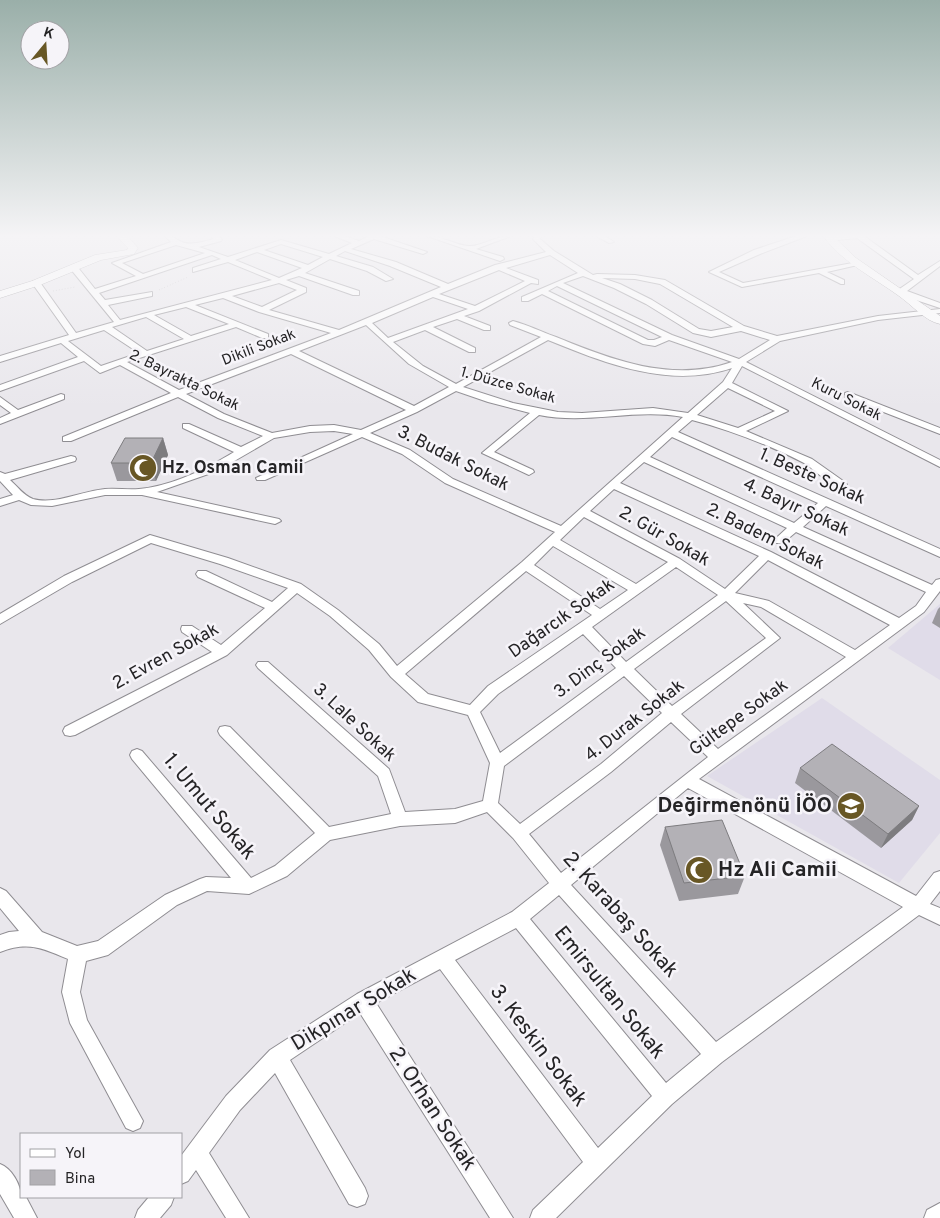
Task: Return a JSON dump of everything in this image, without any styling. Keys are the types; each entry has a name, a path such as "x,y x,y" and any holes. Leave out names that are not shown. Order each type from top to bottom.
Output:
{"street":[{"path":"43,293 75,337"},
{"path":"96,293 119,323"},
{"path":"0,359 146,314 239,293"},
{"path":"262,310 297,293"},
{"path":"387,341 428,328 476,309 506,293"},
{"path":"525,300 539,293"},
{"path":"551,293 646,342 655,343 669,337"},
{"name":"Kuru Sokak","path":"577,293 669,337 740,362 940,464"},
{"path":"631,293 704,334 741,328"},
{"path":"681,293 741,328 776,339"},
{"path":"902,293 924,312 940,322"},
{"path":"903,293 940,306"},
{"path":"104,303 149,294"},
{"path":"433,294 476,309"},
{"name":"Dikili Sokak","path":"67,439 177,394 367,322 433,294"},
{"path":"224,296 262,310 337,332"},
{"path":"185,304 265,336"},
{"path":"513,324 592,354 632,366 691,374 740,362 776,339 878,318 940,311"},
{"path":"146,314 190,339"},
{"path":"457,316 487,328"},
{"name":"1. Düzce Sokak","path":"367,322 387,341 430,374 456,387 501,402 559,415 653,411 692,415 738,431 808,461 842,485"},
{"path":"120,362 238,324"},
{"path":"106,327 146,354"},
{"path":"428,328 472,350"},
{"path":"261,478 358,432 414,410 548,337"},
{"name":"2. Bayrakta Sokak","path":"63,341 100,370 120,362 220,416 271,436"},
{"path":"292,351 414,410"},
{"path":"0,388 85,358"},
{"path":"396,674 526,565 613,484 727,384 740,362"},
{"path":"727,384 783,411 738,431"},
{"path":"848,395 940,431"},
{"path":"0,421 60,397"},
{"path":"0,400 18,414"},
{"path":"529,472 487,452 539,410"},
{"path":"186,426 240,451"},
{"path":"71,459 2,477 20,496 31,502 52,502 105,492 139,492 162,488 213,469 240,451 271,436 310,429 334,428 358,432"},
{"name":"3. Budak Sokak","path":"358,432 406,452 449,480 562,531"},
{"name":"1. Beste Sokak","path":"670,433 940,553"},
{"name":"4. Bayır Sokak","path":"643,458 794,527 937,587"},
{"name":"2. Badem Sokak","path":"613,484 767,555 899,624"},
{"path":"139,492 275,521"},
{"path":"0,503 20,496"},
{"path":"779,541 825,502"},
{"name":"2. Gür Sokak","path":"583,512 676,562 726,595 774,638"},
{"path":"0,620 68,579 150,539 224,561 297,587 334,613 374,648 396,674 423,698 473,711 497,763 490,805 455,816 400,819 326,834 281,871 249,887 206,884 170,900 102,949 78,954 36,938 9,940 0,944"},
{"path":"552,540 637,590"},
{"name":"3. Dinç Sokak","path":"497,763 726,595 767,555"},
{"name":"Dağarcık Sokak","path":"473,711 493,690 676,562"},
{"path":"526,565 602,615"},
{"path":"202,574 272,607"},
{"name":"2. Evren Sokak","path":"70,730 222,652 297,587"},
{"name":"Gültepe Sokak","path":"559,883 717,757 857,657 920,609 937,587"},
{"name":"2. Gür Sokak","path":"726,595 765,604 857,657"},
{"path":"584,627 717,757"},
{"path":"187,629 222,652"},
{"name":"4. Durak Sokak","path":"519,833 606,768 671,714 774,638"},
{"name":"3. Lale Sokak","path":"264,665 384,773 400,819"},
{"path":"225,731 326,834"},
{"name":"1. Umut Sokak","path":"137,755 249,887"},
{"path":"687,780 940,917"},
{"name":"2. Karabaş Sokak","path":"490,805 519,833 559,883 715,1055"},
{"path":"541,1218 665,1097 715,1055 918,906 940,878"},
{"name":"Dikpınar Sokak","path":"182,1173 198,1154 233,1103 277,1057 363,1000 518,918 559,883"},
{"path":"0,896 36,938"},
{"name":"Emirsultan Sokak","path":"518,918 665,1097"},
{"path":"78,954 71,992 79,1023 133,1121"},
{"name":"3. Keskin Sokak","path":"442,957 597,1163"},
{"name":"2. Orhan Sokak","path":"363,1000 502,1218"},
{"path":"277,1057 357,1196"},
{"path":"198,1154 238,1218"},
{"path":"0,1174 26,1218"},
{"path":"146,1218 162,1198"},
{"path":"935,1218 940,1214"}],"shaded area":[{"path":"940,604 940,680 888,648"},
{"name":"Değirmenönü İÖO","path":"822,698 940,780 940,833 899,883 707,776"}],"building":[{"path":"125,438 163,438 151,463 111,463"},
{"path":"832,744 919,806 888,834 800,768"},
{"path":"722,820 745,876 684,883 665,827"}],"place":[{"name":"Hz. Osman Camii","path":"143,468"},
{"name":"Değirmenönü İÖO","path":"851,806"},
{"name":"Hz Ali Camii","path":"699,870"}]}
